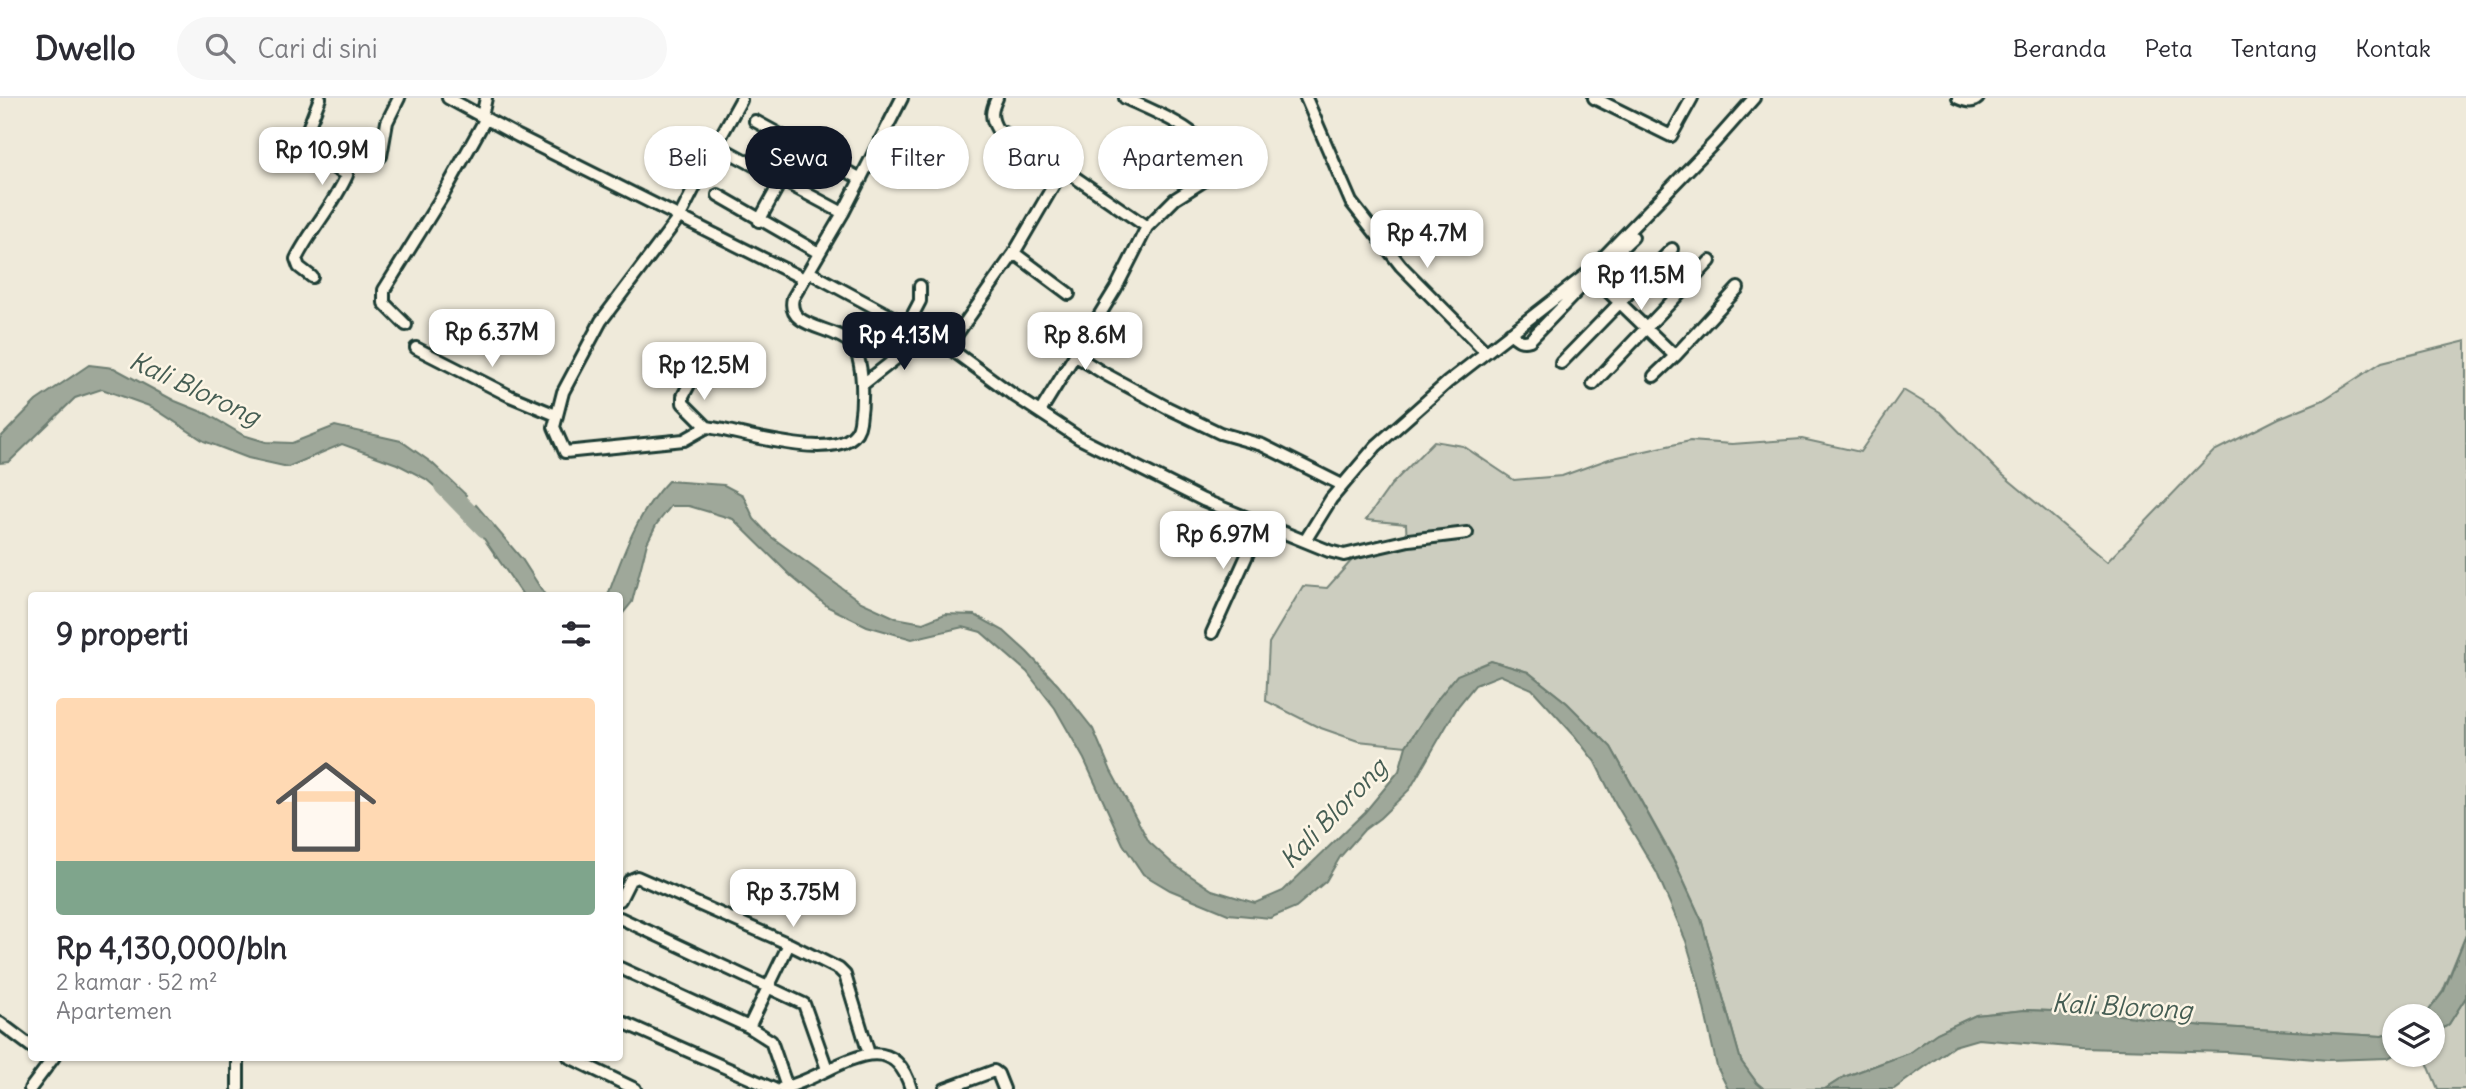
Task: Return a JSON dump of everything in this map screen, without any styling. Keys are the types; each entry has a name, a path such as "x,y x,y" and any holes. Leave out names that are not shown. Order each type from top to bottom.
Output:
{"street":[{"path":"312,277 299,267 296,259 347,175 300,149 320,98"},
{"path":"381,156 387,122 399,98"},
{"path":"449,98 680,216 908,324 948,347 1079,438 1203,500 1344,555 1409,540 1467,533"},
{"path":"406,325 384,303 384,290 443,195 484,117 486,98"},
{"path":"691,380 683,396 683,403 707,427 747,437 836,446 848,442 857,434 860,426 862,384 857,354 848,341 799,319 792,310 793,298 843,213 902,98"},
{"path":"995,126 991,111 997,98"},
{"path":"1040,412 1116,288 1147,227 1175,199 1202,182 1217,163 1210,151 1185,127 1125,98"},
{"path":"1306,98 1351,202 1401,266 1486,352"},
{"path":"1594,98 1671,136 1686,100"},
{"path":"1306,541 1331,499 1376,446 1486,352 1588,273 1754,98"},
{"path":"1958,98 1968,101 1978,98"},
{"path":"727,126 741,100"},
{"path":"755,121 764,126"},
{"path":"852,174 861,179"},
{"path":"1084,184 1147,227"},
{"path":"694,189 680,216 601,321 563,392 554,427 565,452 684,440 707,427"},
{"path":"760,221 777,189"},
{"path":"796,189 843,213"},
{"path":"948,347 1014,253 1051,189"},
{"path":"718,195 819,253"},
{"path":"1510,333 1518,341 1530,340 1633,237"},
{"path":"1560,363 1672,249"},
{"path":"1014,253 1069,294"},
{"path":"1593,384 1710,261"},
{"path":"1592,276 1675,356"},
{"path":"908,324 920,300 920,286"},
{"path":"1654,376 1738,288"},
{"path":"862,384 926,335"},
{"path":"416,348 510,396 556,415"},
{"path":"1076,356 1168,408 1220,433 1262,445 1342,485"},
{"path":"1212,634 1262,522"},
{"path":"623,894 630,880 637,877 839,969 845,975 869,1054"},
{"path":"623,919 804,1004 827,1069"},
{"path":"749,1027 789,944"},
{"path":"623,969 749,1027 771,1041 787,1087"},
{"path":"623,1022 774,1089 787,1087 869,1054 887,1055 894,1060 906,1075 911,1089"},
{"path":"2,1029 28,1045"},
{"path":"30,1089 48,1061"},
{"path":"238,1061 239,1089"},
{"path":"577,1061 635,1089"},
{"path":"945,1089 992,1071 998,1074 1004,1089"}],"shaded area":[{"path":"2466,341 2466,935 2443,991 2434,1004 2382,1004 2382,1036 2203,1026 2104,1013 2025,1010 1976,1015 1937,1033 1909,1053 1844,1077 1825,1089 1764,1089 1741,1061 1701,919 1675,862 1611,747 1567,703 1528,672 1491,661 1436,701 1406,746 1358,741 1318,727 1266,701 1269,643 1303,586 1327,588 1352,560 1407,546 1406,524 1366,520 1391,485 1434,441 1463,446 1514,480 1562,476 1609,459 1690,441 1732,444 1802,439 1860,452 1903,390 1940,412 1998,471 2107,562 2214,451 2279,418 2323,400 2382,362"},
{"path":"89,365 114,368 243,435 266,442 292,443 335,426 401,441 432,463 466,495 456,505 426,479 397,464 342,444 288,467 248,458 204,441 152,407 102,389 75,398 9,462 0,463 0,438 36,401"},
{"path":"668,481 724,485 743,495 754,519 770,536 861,602 896,618 923,623 945,614 975,615 1004,631 1058,685 1093,729 1111,771 1149,842 1173,864 1212,890 1255,903 1283,891 1365,812 1399,771 1406,746 1457,675 1491,661 1528,672 1567,703 1611,747 1675,863 1701,919 1741,1061 1764,1089 1728,1089 1717,1067 1699,985 1686,941 1657,873 1616,804 1595,762 1532,689 1500,675 1475,685 1458,706 1410,789 1364,830 1340,857 1326,881 1296,907 1270,918 1228,914 1170,890 1143,874 1123,844 1084,759 1055,708 1027,672 981,632 963,627 912,639 867,626 828,607 792,577 733,519 689,506 671,506 656,525 647,543 632,602 623,613 623,592 609,592 639,520"},
{"path":"476,505 522,559 543,592 521,592 480,533 464,518"},
{"path":"2466,935 2466,997 2445,1027 2445,1004 2434,1004 2444,991"},
{"path":"2466,997 2466,1089 2438,1089 2429,1067 2445,1067 2445,1027"},
{"path":"2025,1010 2104,1013 2203,1026 2382,1036 2382,1058 2328,1060 2227,1052 2081,1048 1978,1039 1954,1046 1894,1089 1825,1089 1844,1077 1909,1053 1937,1033 1976,1015"}],"waterway":[{"name":"Kali Blorong","path":"443,486 485,529"}]}
